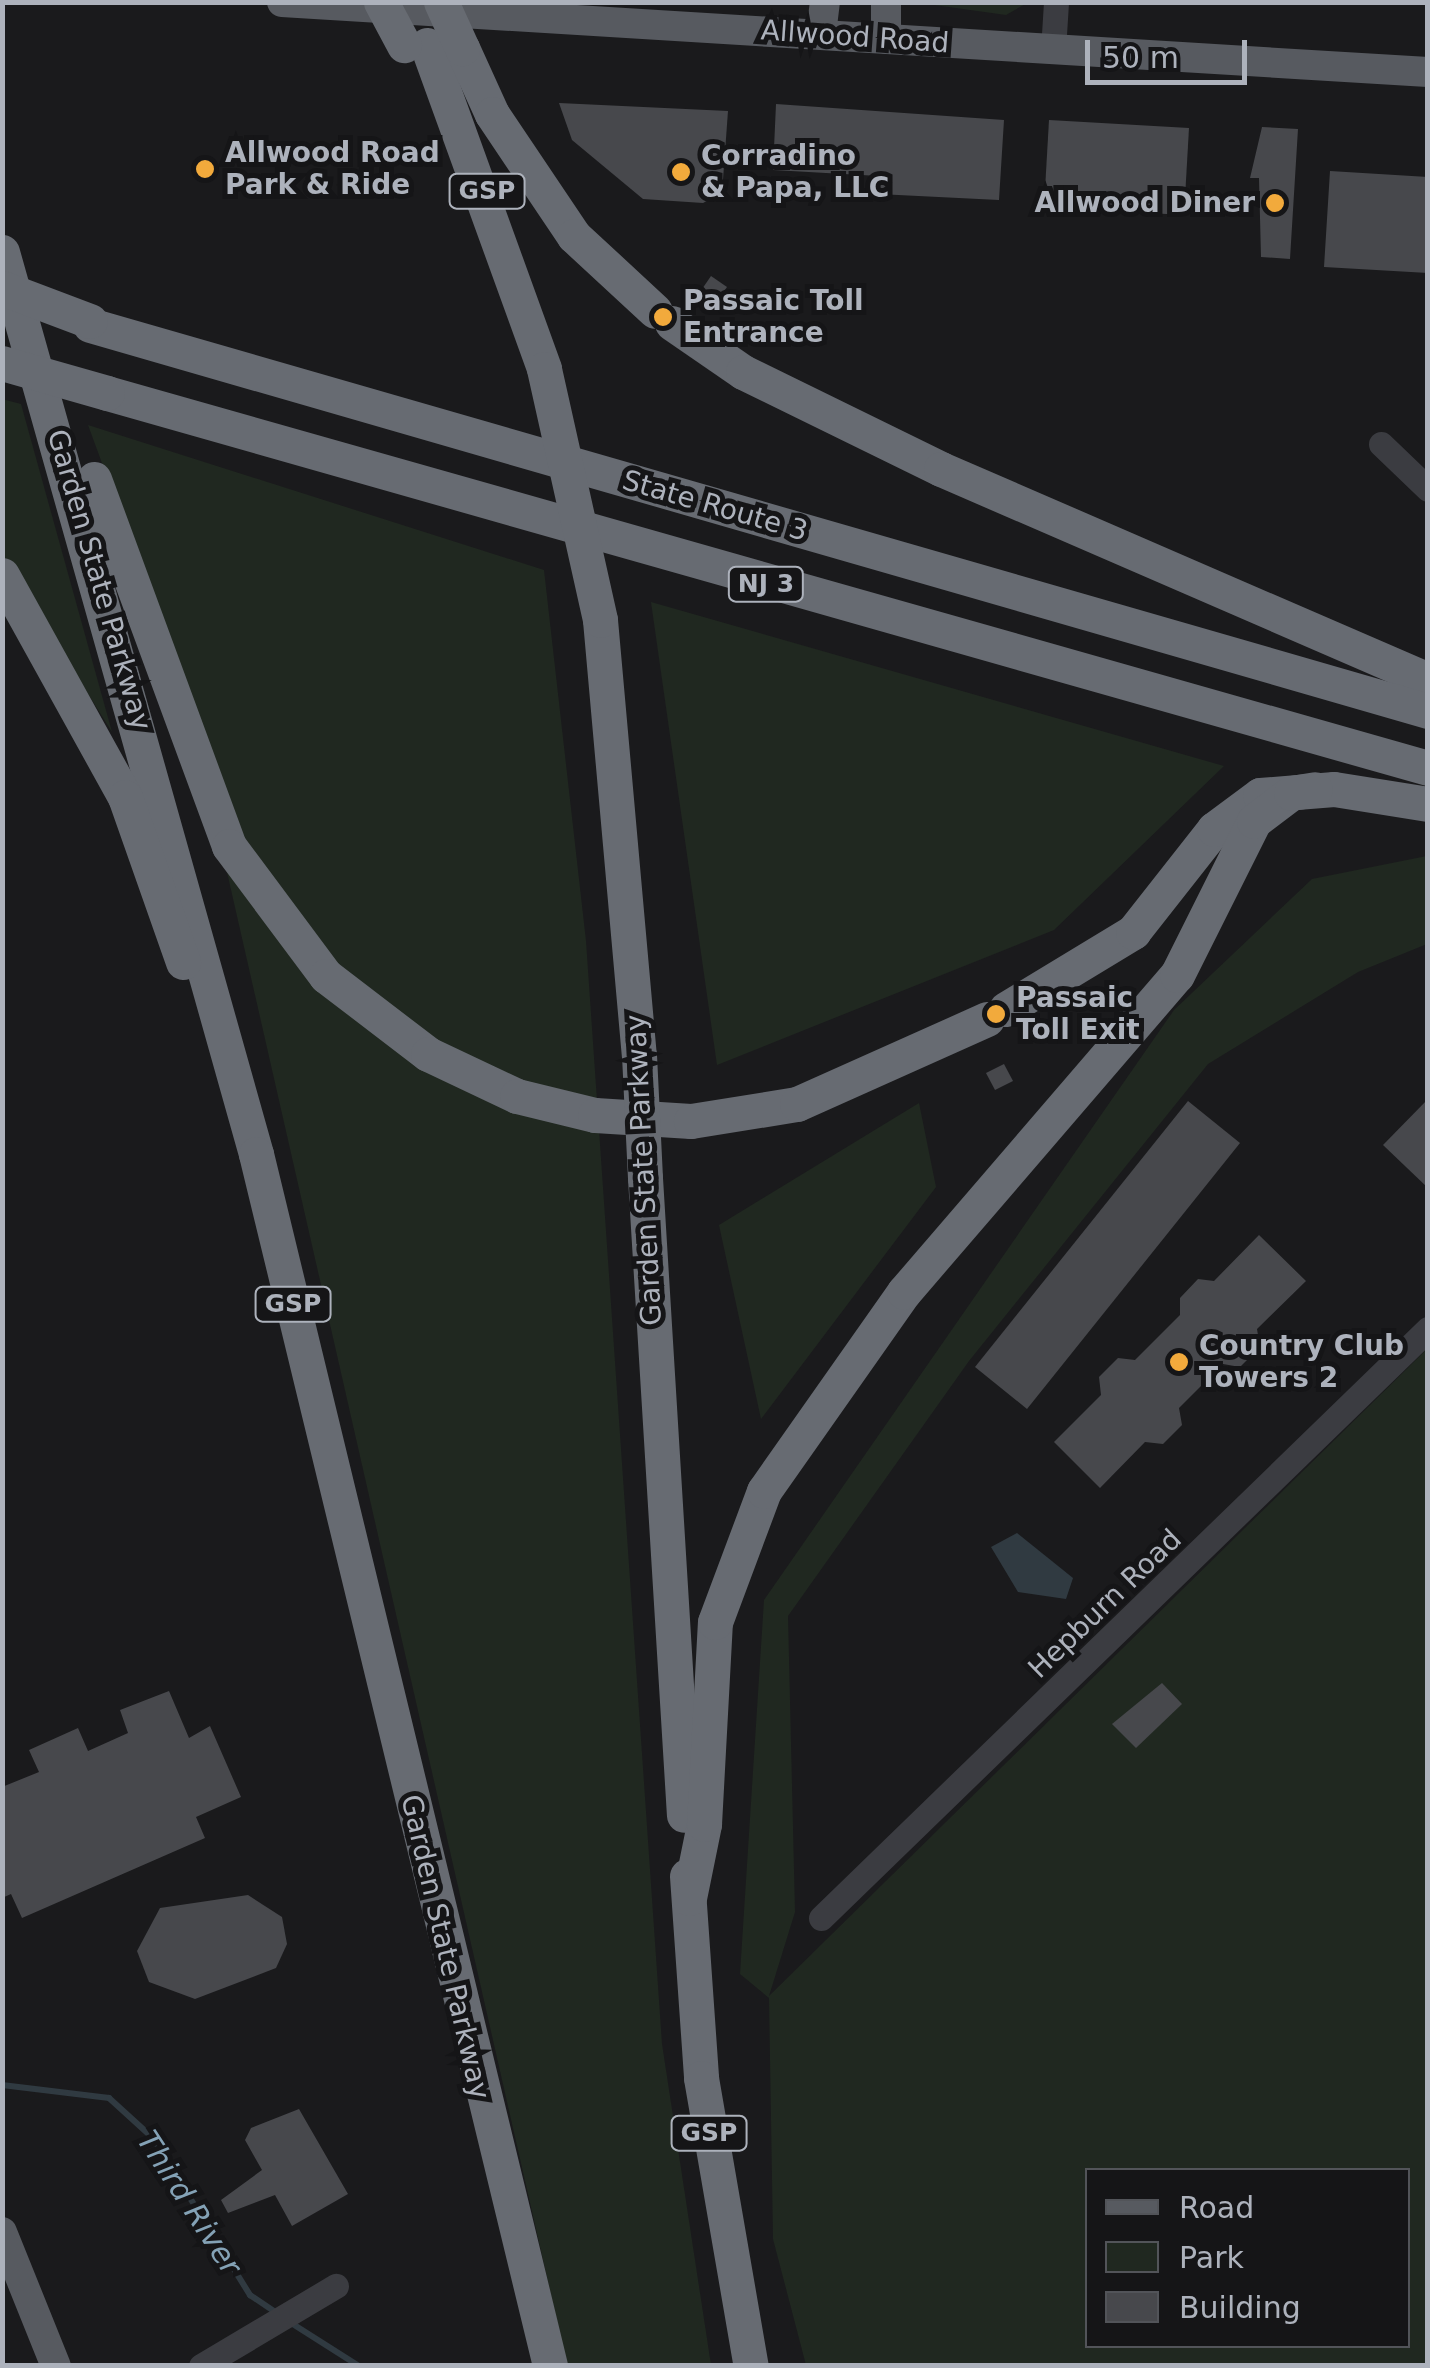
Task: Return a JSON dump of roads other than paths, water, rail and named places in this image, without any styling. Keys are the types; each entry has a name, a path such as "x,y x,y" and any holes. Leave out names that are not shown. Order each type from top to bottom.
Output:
{"highway":[{"path":"381,2 431,46 492,114 574,236 663,317 744,372 941,468 1428,680"},
{"name":"Garden State Parkway","path":"408,2 431,46 540,355 600,620 639,1056 701,2078 751,2366"},
{"path":"431,46 441,2"},
{"path":"2,252 216,820 304,952 375,1019 517,1096 595,1115 691,1121 797,1104 996,1014 1133,932 1241,806 1273,790 1315,789 1428,804"},
{"name":"Garden State Parkway","path":"2,252 272,1216 550,2366"},
{"path":"2,288 90,323"},
{"name":"State Route 3","path":"2,300 1428,711"},
{"name":"NJ 3","path":"2,363 1428,768"},
{"path":"2,575 125,797 272,1216"},
{"path":"688,1898 704,1824 715,1622 764,1491 904,1292 1177,975 1254,821 1276,800 1315,789"}],"main road":[{"name":"Allwood Road","path":"282,2 1428,72"},
{"path":"821,34 824,2"},
{"path":"886,2 886,39"},
{"path":"2,2232 56,2366"}],"street":[{"path":"1053,50 1056,2"},
{"path":"1381,444 1428,489"},
{"name":"Hepburn Road","path":"821,1918 1428,1329"},
{"path":"201,2366 336,2286"}],"waterway":[{"name":"Third River","path":"2,2085 109,2098 153,2138 250,2295 278,2314"},
{"name":"Third River","path":"288,2321 359,2366"}],"place":[{"name":"Allwood Road Park & Ride","path":"205,169"},
{"name":"Corradino & Papa, LLC","path":"681,172"},
{"name":"Allwood Diner","path":"1275,203"},
{"name":"Passaic Toll Entrance","path":"663,317"},
{"name":"Passaic Toll Exit","path":"996,1014"},
{"name":"Country Club Towers 2","path":"1179,1362"}]}
